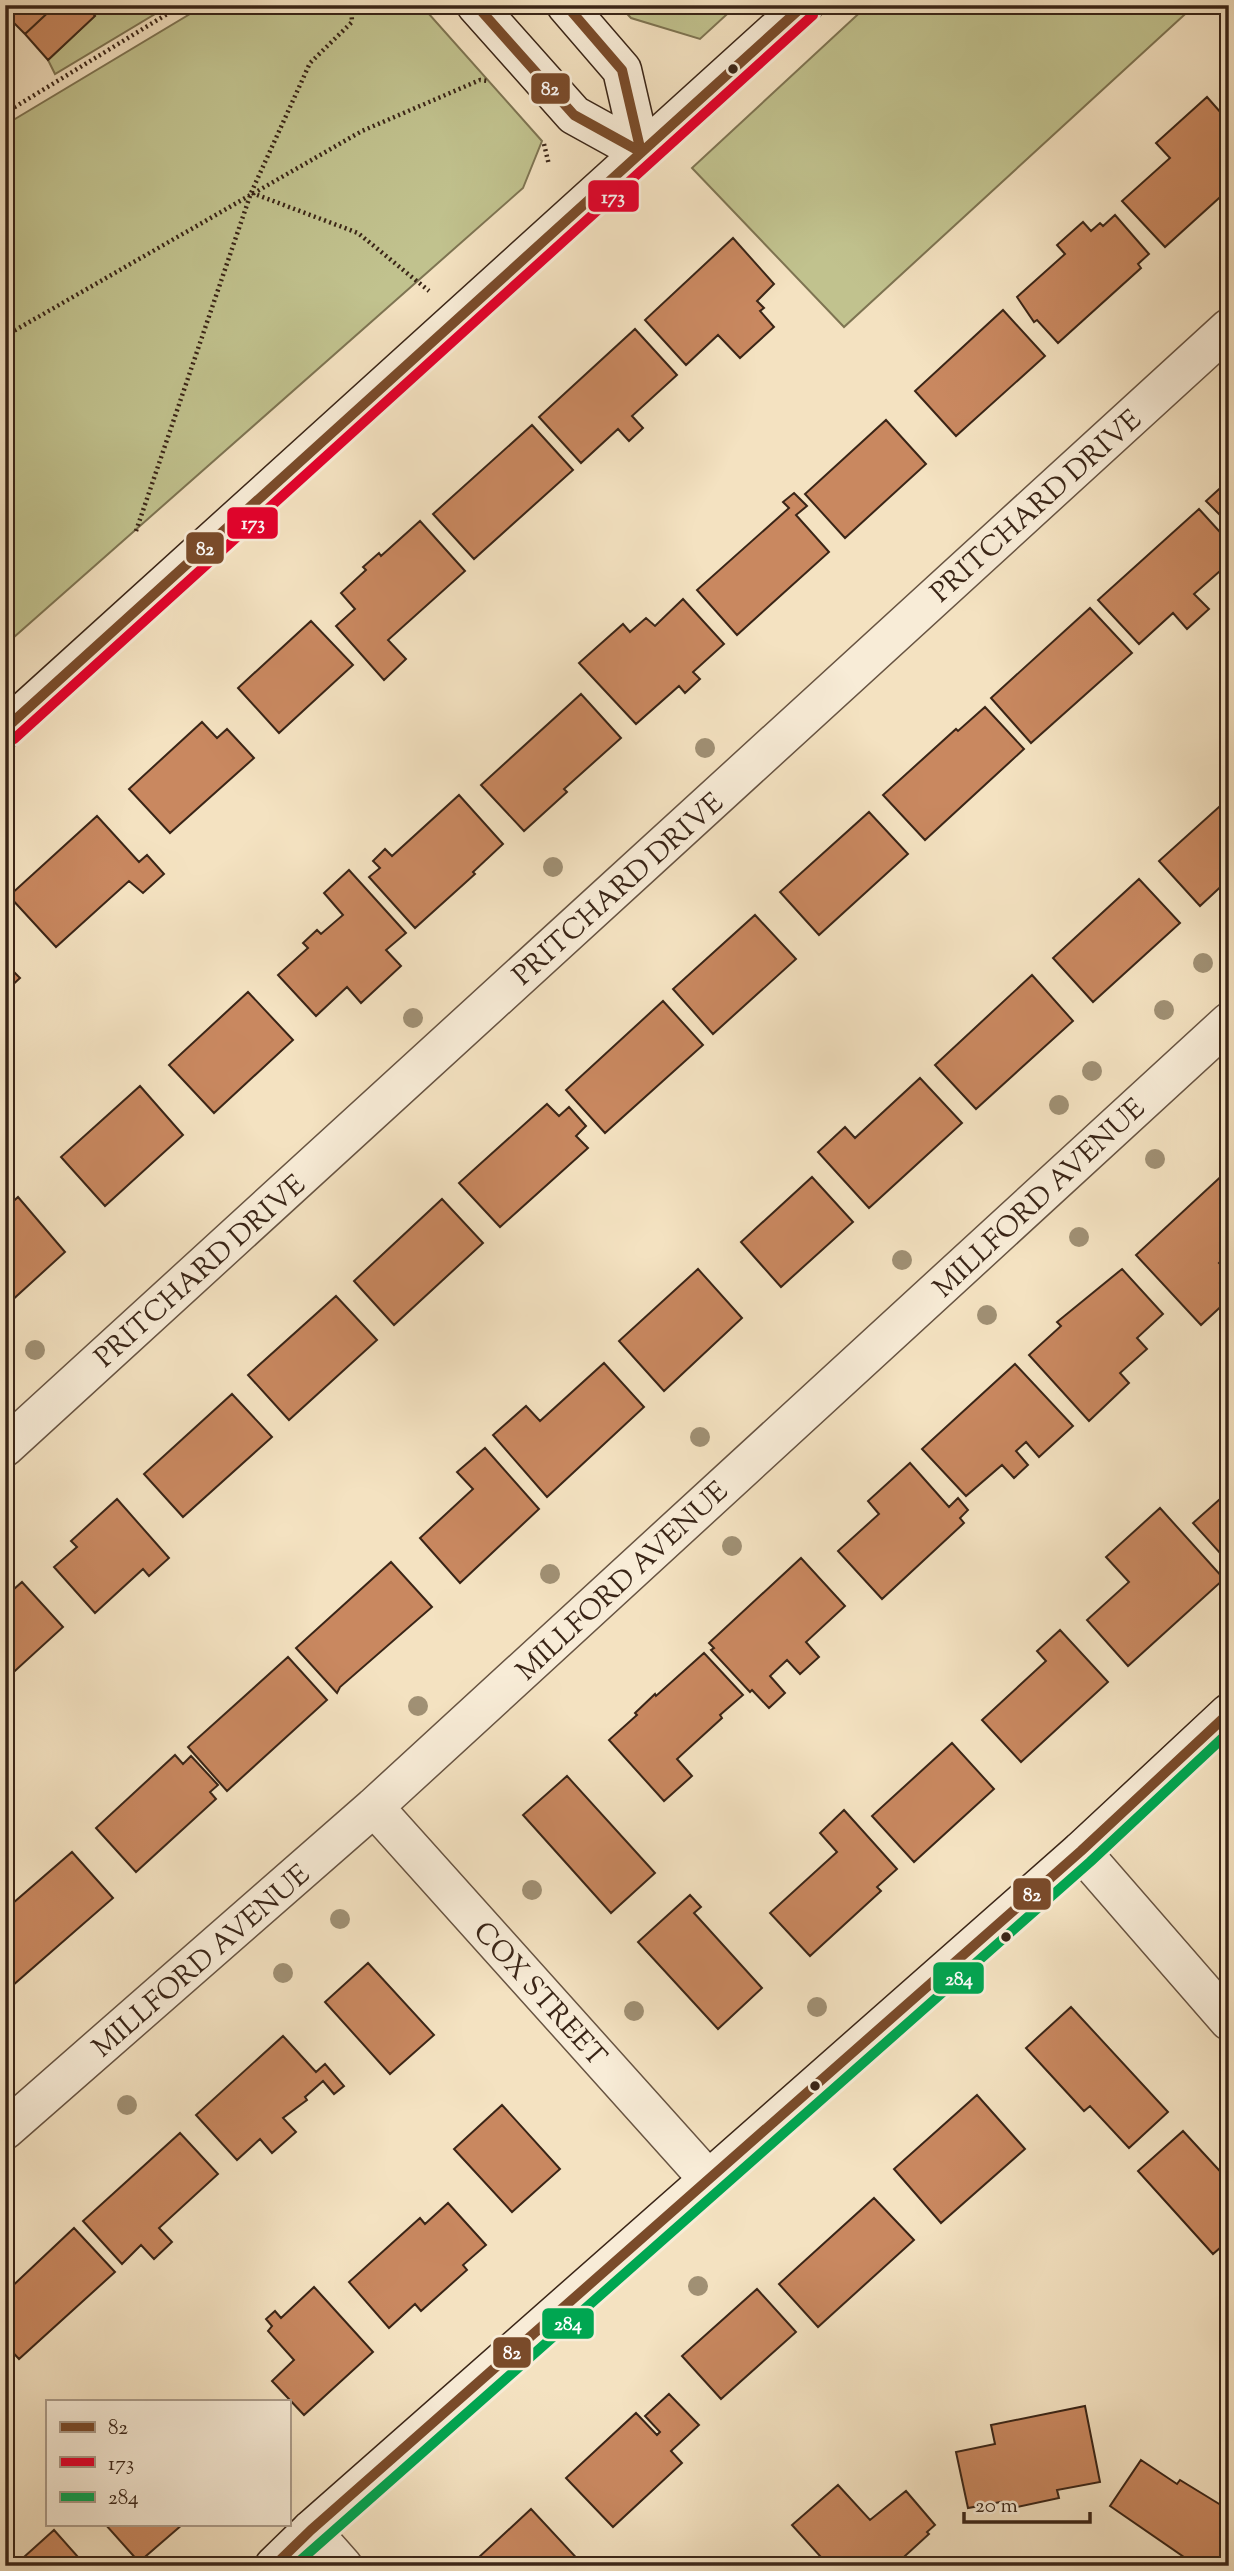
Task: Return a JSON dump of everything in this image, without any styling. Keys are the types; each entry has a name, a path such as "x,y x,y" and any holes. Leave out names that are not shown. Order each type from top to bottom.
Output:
{"street":[{"path":"476,5 574,115 641,152"},
{"path":"566,5 622,71 641,152"},
{"path":"5,729 804,5"},
{"name":"PRITCHARD DRIVE","path":"5,1447 1229,328"},
{"name":"MILLFORD AVENUE","path":"5,2130 374,1807 1229,1022"},
{"path":"274,2566 311,2530 1081,1851 1229,1713"},
{"name":"COX STREET","path":"374,1807 708,2179"},
{"path":"1081,1851 1229,2021"},
{"path":"311,2530 343,2566"}],"path":[{"path":"5,113 182,5"},
{"path":"136,531 251,193 310,63 352,22 351,5"},
{"path":"5,336 362,131 480,80 493,82"},
{"path":"5,99 13,108"},
{"path":"540,135 549,165"},
{"path":"251,193 358,233 458,317"}],"green space":[{"path":"98,5 170,5 55,74 48,60 95,16 92,12"},
{"path":"205,5 421,5 542,141 523,188 5,645 5,125"},
{"path":"619,5 737,5 700,39 631,18"},
{"path":"868,5 1195,5 844,327 692,168"}],"building":[{"path":"6,5 56,5 25,34 5,14"},
{"path":"56,5 86,5 95,16 48,60 25,34"},
{"path":"1207,97 1229,122 1229,189 1165,247 1122,201 1170,158 1156,143"},
{"path":"1115,215 1149,254 1138,264 1141,268 1058,343 1037,320 1034,322 1017,297 1065,254 1057,245 1083,222 1091,231 1100,223 1103,226"},
{"path":"733,238 774,284 757,301 764,308 760,311 774,327 740,358 718,335 686,365 645,320"},
{"path":"1003,310 1045,356 956,436 915,391"},
{"path":"635,329 677,375 632,416 643,428 629,441 618,429 581,463 539,417"},
{"path":"886,420 926,464 845,538 805,494"},
{"path":"532,425 573,470 474,559 433,514"},
{"path":"1229,480 1229,524 1206,501"},
{"path":"794,493 807,506 796,515 829,552 737,635 697,590 789,508 783,502"},
{"path":"1199,509 1229,542 1229,563 1194,594 1209,609 1187,629 1173,613 1139,644 1098,600"},
{"path":"420,521 465,571 388,640 406,659 384,680 336,626 355,609 341,593 366,570 363,567 379,553 381,556"},
{"path":"683,599 724,644 693,672 700,679 685,693 679,686 636,724 579,663 623,624 630,632 646,618 655,626"},
{"path":"1090,608 1132,653 1031,743 991,698"},
{"path":"311,621 353,665 279,733 238,688"},
{"path":"581,694 621,738 564,789 567,792 524,831 481,785"},
{"path":"985,707 1024,749 925,840 883,795 956,729 958,731"},
{"path":"202,722 217,738 227,729 254,758 170,833 129,789"},
{"path":"459,795 503,844 473,872 475,874 415,928 369,877 380,868 373,861 385,849 392,856"},
{"path":"1229,798 1229,879 1200,906 1159,861"},
{"path":"869,812 908,854 819,935 780,892"},
{"path":"97,816 139,862 147,855 164,874 143,893 129,881 56,947 9,896"},
{"path":"349,870 406,933 386,950 401,966 361,1003 347,987 316,1016 278,975 308,948 303,943 317,930 321,934 343,915 324,893"},
{"path":"1139,879 1180,923 1093,1002 1053,958"},
{"path":"755,915 796,959 713,1034 673,989"},
{"path":"5,963 20,978 5,992"},
{"path":"1032,975 1073,1021 976,1109 935,1065"},
{"path":"248,992 293,1040 214,1113 169,1065"},
{"path":"663,1001 703,1045 605,1133 566,1090"},
{"path":"920,1078 962,1123 869,1208 818,1152 845,1127 855,1138"},
{"path":"140,1086 183,1135 105,1206 61,1157"},
{"path":"547,1104 559,1116 569,1107 586,1126 576,1136 588,1148 500,1227 459,1183"},
{"path":"1228,1170 1229,1253 1219,1263 1229,1273 1229,1299 1201,1325 1136,1255"},
{"path":"812,1177 853,1222 781,1287 741,1242"},
{"path":"18,1197 65,1252 9,1303 5,1299 5,1209"},
{"path":"442,1199 483,1243 394,1325 354,1281"},
{"path":"698,1269 742,1318 664,1391 619,1341"},
{"path":"1122,1269 1163,1314 1137,1338 1147,1349 1120,1373 1129,1383 1089,1421 1029,1355 1061,1326 1057,1322"},
{"path":"336,1296 377,1340 289,1420 248,1375"},
{"path":"604,1363 644,1407 547,1497 493,1435 526,1406 540,1421"},
{"path":"1015,1364 1073,1426 1039,1457 1026,1442 1016,1451 1028,1465 1014,1478 1002,1465 966,1496 922,1449"},
{"path":"232,1394 272,1437 183,1517 144,1474"},
{"path":"485,1448 539,1509 460,1583 420,1538 473,1489 457,1472"},
{"path":"910,1463 949,1507 958,1498 968,1510 960,1518 964,1523 882,1599 838,1551 879,1514 868,1501"},
{"path":"1229,1491 1229,1563 1193,1523"},
{"path":"117,1499 169,1558 149,1576 143,1569 95,1613 54,1567 77,1547 71,1541"},
{"path":"1160,1508 1224,1579 1128,1666 1087,1620 1129,1582 1106,1557"},
{"path":"801,1558 845,1606 806,1642 819,1657 800,1674 787,1660 770,1676 785,1693 769,1708 752,1690 750,1692 711,1650 714,1648 709,1643"},
{"path":"391,1562 432,1607 340,1687 337,1693 296,1648"},
{"path":"22,1582 63,1627 5,1680 5,1597"},
{"path":"1060,1630 1108,1682 1021,1762 982,1720 1046,1661 1037,1651"},
{"path":"704,1653 743,1695 677,1759 692,1776 664,1801 609,1740 637,1715 635,1713 655,1694 656,1696"},
{"path":"288,1657 327,1700 227,1791 188,1747"},
{"path":"952,1743 994,1789 914,1862 872,1816"},
{"path":"175,1755 183,1764 191,1756 218,1785 210,1792 216,1799 136,1872 96,1828"},
{"path":"567,1776 655,1873 611,1913 523,1815"},
{"path":"844,1810 897,1869 877,1887 881,1891 810,1956 770,1913 837,1852 820,1833"},
{"path":"72,1852 113,1898 12,1986 5,1978 5,1910"},
{"path":"690,1895 701,1907 694,1913 762,1988 718,2029 638,1942"},
{"path":"368,1963 434,2035 390,2074 325,2002"},
{"path":"1071,2007 1168,2112 1129,2148 1090,2106 1084,2111 1026,2048"},
{"path":"283,2036 316,2072 325,2064 344,2086 334,2094 323,2081 305,2097 307,2100 283,2118 296,2132 272,2153 260,2139 237,2160 196,2115"},
{"path":"977,2095 1025,2149 941,2223 894,2169"},
{"path":"502,2105 560,2169 512,2212 454,2149"},
{"path":"1183,2131 1229,2181 1229,2240 1213,2254 1138,2171"},
{"path":"180,2133 218,2174 159,2228 172,2242 154,2259 141,2245 122,2264 83,2221"},
{"path":"874,2198 914,2240 818,2327 779,2284"},
{"path":"448,2203 486,2245 463,2265 467,2270 421,2311 415,2304 389,2328 349,2282 420,2218 425,2224"},
{"path":"74,2228 115,2272 19,2359 5,2344 5,2293"},
{"path":"314,2287 373,2352 304,2415 272,2381 294,2360 268,2331 272,2326 266,2319 275,2311 281,2318"},
{"path":"757,2289 796,2332 721,2399 682,2356"},
{"path":"669,2394 699,2425 671,2451 682,2463 613,2527 566,2478 636,2413 657,2435 660,2432 645,2416"},
{"path":"1085,2406 1100,2482 1057,2490 1059,2498 1003,2510 1001,2502 968,2508 956,2452 995,2444 991,2425"},
{"path":"1141,2460 1177,2484 1180,2480 1229,2510 1229,2543 1214,2566 1197,2566 1110,2506"},
{"path":"838,2485 870,2520 906,2491 935,2525 927,2532 929,2534 894,2566 829,2566 792,2525"},
{"path":"531,2509 584,2566 486,2566 478,2558"},
{"path":"107,2526 181,2526 139,2562"},
{"path":"54,2530 86,2566 14,2566"}],"transit line":[{"name":"82","path":"476,5 574,115 641,152"},
{"name":"82","path":"566,5 622,70 641,152"},
{"name":"82","path":"5,729 804,5"},
{"name":"173","path":"14,739 813,15"},
{"name":"82","path":"274,2566 311,2530 1081,1851 1229,1713"},
{"name":"284","path":"294,2566 1090,1862 1229,1732"}]}
